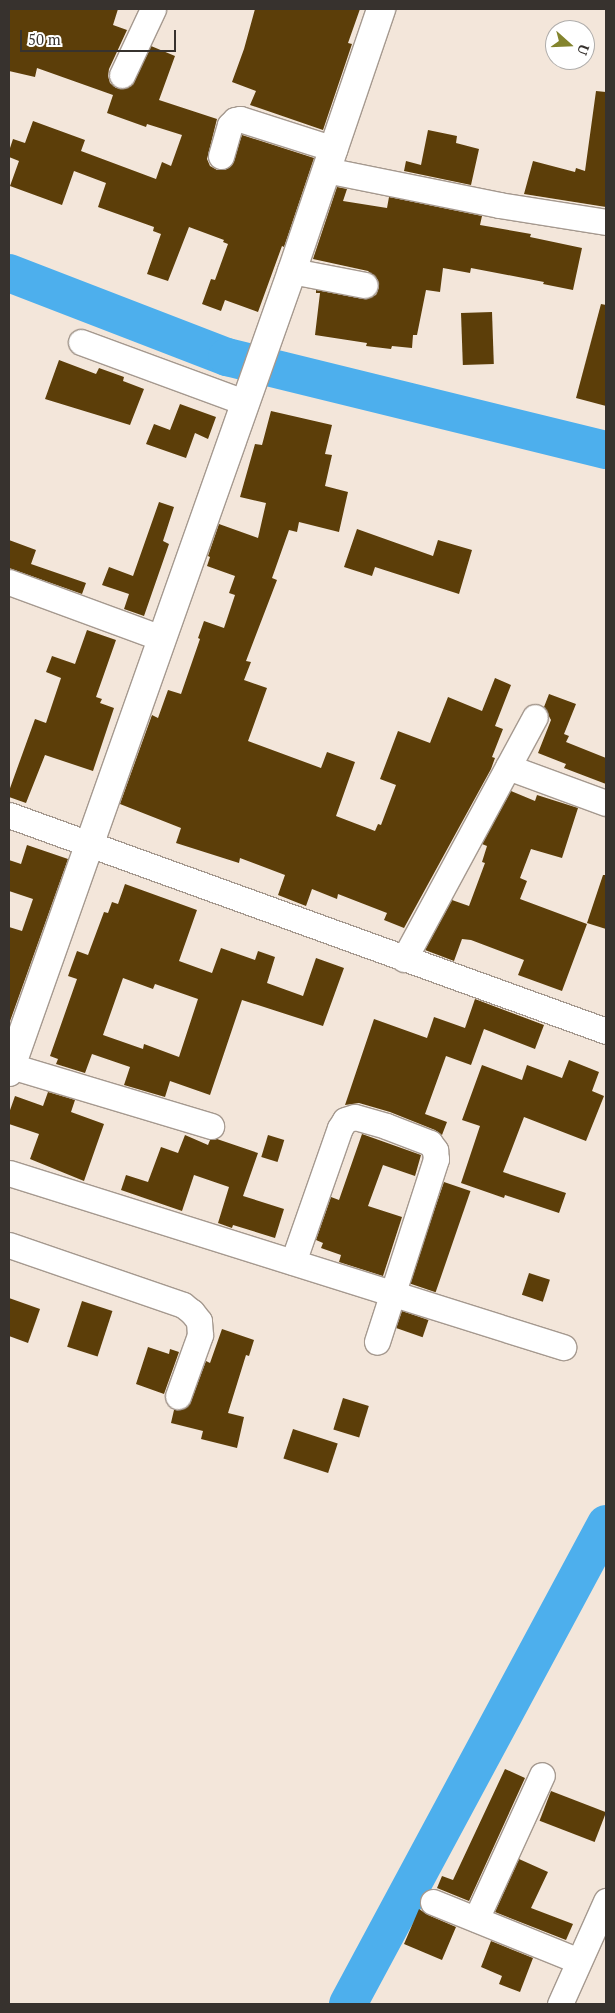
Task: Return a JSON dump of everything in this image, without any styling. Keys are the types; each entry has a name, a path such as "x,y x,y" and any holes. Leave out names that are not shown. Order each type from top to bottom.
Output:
{"street":[{"path":"122,75 153,9"},
{"path":"211,1126 10,1069 17,1024 88,842 268,333 292,271 381,9"},
{"path":"220,156 230,125 235,120 240,119 330,160 499,205 606,222"},
{"path":"292,271 365,285"},
{"path":"81,342 246,398"},
{"path":"9,582 161,638"},
{"path":"404,959 535,717"},
{"path":"508,767 606,803"},
{"path":"9,815 606,1031"},
{"path":"293,1262 340,1128 345,1120 355,1117 386,1126 430,1143 435,1150 436,1159 377,1342"},
{"path":"9,1173 563,1347"},
{"path":"9,1245 182,1305 192,1312 199,1322 200,1335 178,1396"},
{"path":"476,1919 542,1775"},
{"path":"560,2004 606,1901"},
{"path":"433,1902 579,1961"}],"building":[{"path":"9,9 118,9 113,25 127,30 109,69 110,83 116,88 124,89 131,86 151,46 175,56 159,100 217,119 207,159 210,166 217,170 225,170 231,166 242,135 314,158 284,247 282,246 258,312 225,300 221,311 202,304 211,279 215,280 228,244 223,242 224,240 189,227 168,281 147,274 161,234 153,231 154,227 98,207 106,183 74,171 62,205 10,186 19,161 9,157 13,139 25,143 33,121 85,140 81,151 156,179 162,162 171,166 182,135 147,124 146,127 107,113 113,95 37,68 35,77 9,71"},
{"path":"255,9 360,9 348,43 352,44 323,130 250,105 256,91 232,82 244,49"},
{"path":"596,91 606,92 606,207 524,194 533,161 575,172 576,168 585,171"},
{"path":"428,130 457,136 456,143 479,149 471,185 404,171 406,161 421,165"},
{"path":"337,187 347,189 343,201 387,208 389,197 482,216 480,225 531,234 530,237 582,248 573,290 543,284 544,282 471,268 470,273 443,268 440,292 426,290 417,335 413,335 412,348 392,346 391,349 366,346 367,343 315,335 320,293 316,293 316,290 363,299 376,295 379,287 378,280 368,271 313,259"},
{"path":"601,304 606,305 606,406 576,398"},
{"path":"492,312 494,364 463,365 461,313"},
{"path":"59,360 96,374 99,368 124,377 123,381 144,389 130,425 45,399"},
{"path":"180,404 216,417 208,439 195,433 186,458 146,444 154,424 170,430"},
{"path":"271,411 332,425 325,454 332,455 325,486 348,492 339,532 299,522 297,532 289,530 272,578 277,580 246,661 251,662 244,680 267,688 248,741 321,768 327,752 355,762 336,816 375,831 378,824 381,825 396,785 380,779 398,731 430,743 448,697 482,711 495,678 511,685 495,726 503,729 492,757 495,758 491,769 404,928 384,920 387,913 338,894 337,899 312,889 306,906 278,895 285,875 240,858 239,863 176,843 181,828 120,804 152,715 158,718 168,690 181,694 200,639 198,638 204,621 224,628 235,595 229,593 235,576 207,566 210,557 208,556 219,524 258,538 266,503 240,497 255,444 262,445"},
{"path":"159,502 174,507 163,541 169,544 144,616 124,609 129,594 102,585 109,567 133,576"},
{"path":"357,529 433,556 438,540 472,550 459,594 375,567 372,576 344,567"},
{"path":"9,540 36,550 31,564 86,583 82,594 9,568"},
{"path":"87,630 116,640 96,697 102,699 100,703 114,708 93,771 45,755 26,803 9,797 9,791 35,719 46,723 61,678 46,672 52,656 75,664"},
{"path":"549,694 576,704 564,734 569,736 566,742 606,758 606,784 564,768 566,764 538,753 551,720 544,707"},
{"path":"511,791 535,801 537,795 578,808 562,858 531,849 520,878 527,881 520,899 587,924 562,991 518,975 524,960 471,940 462,939 454,961 425,950 452,900 469,906 485,863 482,862 487,846 482,844"},
{"path":"27,845 68,859 9,1024 9,927 22,931 33,899 9,891 9,860 21,864"},
{"path":"603,875 606,875 606,929 587,923"},
{"path":"125,884 197,910 179,961 212,973 221,948 255,960 258,951 275,957 267,983 303,996 316,958 344,968 323,1026 242,1000 210,1095 170,1081 165,1097 124,1085 130,1067 92,1054 85,1073 56,1064 58,1059 50,1056 77,979 68,976 77,951 88,955 104,912 108,913 112,902 118,904","holes":["123,978 153,989 155,984 198,999 179,1057 144,1044 143,1049 103,1035"]},
{"path":"475,999 544,1025 535,1049 484,1029 471,1065 446,1056 425,1114 447,1122 442,1135 435,1130 390,1112 359,1103 345,1105 374,1019 427,1038 434,1017 465,1028"},
{"path":"569,1060 599,1072 592,1091 604,1096 586,1141 524,1117 503,1172 566,1193 559,1213 505,1195 504,1198 461,1183 480,1126 462,1120 482,1065 522,1080 527,1065 562,1078"},
{"path":"48,1092 75,1100 71,1112 104,1124 84,1181 30,1159 39,1134 9,1124 9,1113 15,1096 43,1106"},
{"path":"362,1134 421,1155 415,1176 383,1165 368,1206 402,1217 383,1276 339,1262 341,1255 321,1248 323,1243 316,1240 331,1197 339,1200"},
{"path":"185,1135 208,1145 210,1140 217,1139 258,1153 243,1196 284,1209 275,1238 233,1225 232,1228 218,1223 229,1187 194,1175 182,1211 121,1190 126,1175 148,1182 161,1147 178,1153"},
{"path":"268,1135 284,1140 278,1162 261,1157"},
{"path":"444,1182 470,1191 436,1292 409,1283"},
{"path":"529,1273 550,1280 543,1302 522,1295"},
{"path":"9,1298 40,1309 28,1343 9,1336"},
{"path":"82,1301 112,1311 98,1357 67,1347"},
{"path":"402,1311 428,1320 423,1337 396,1328"},
{"path":"222,1329 254,1340 249,1356 246,1355 228,1413 244,1417 237,1448 201,1439 203,1431 171,1423 174,1410 187,1407 191,1401 206,1361 210,1363"},
{"path":"148,1347 169,1354 170,1349 179,1352 164,1394 136,1384"},
{"path":"343,1398 369,1406 359,1437 333,1430"},
{"path":"293,1429 338,1444 328,1473 283,1458"},
{"path":"505,1769 525,1778 469,1901 437,1888 442,1876 453,1880"},
{"path":"551,1791 606,1812 595,1842 540,1821"},
{"path":"519,1859 548,1872 531,1908 573,1924 566,1940 495,1912"},
{"path":"419,1909 456,1927 442,1960 404,1944"},
{"path":"491,1941 533,1958 520,1992 499,1984 502,1976 481,1967"}],"waterway":[{"path":"9,273 227,357 606,450"},
{"path":"348,2004 606,1524"}]}
